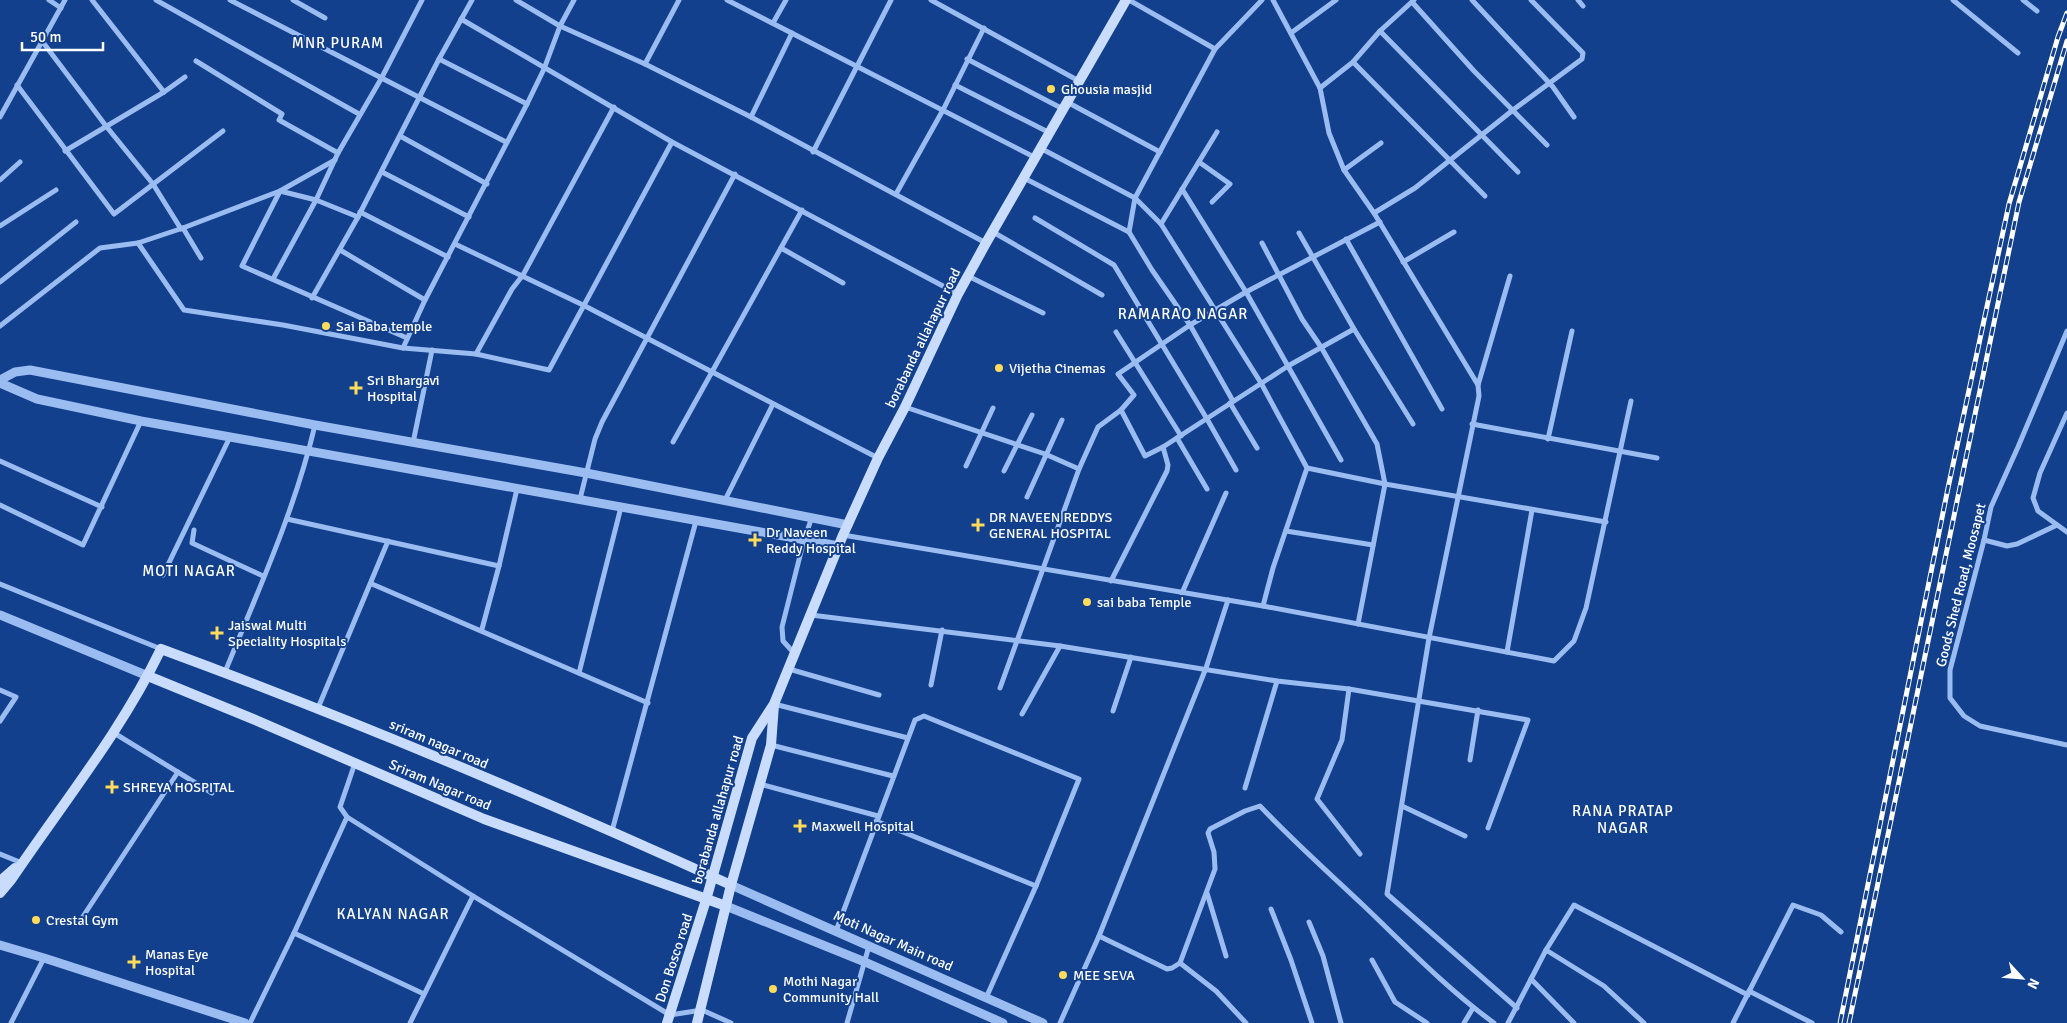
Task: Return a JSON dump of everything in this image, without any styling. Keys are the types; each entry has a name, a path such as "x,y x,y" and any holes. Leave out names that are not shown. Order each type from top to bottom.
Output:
{"main road":[{"name":"borabanda allahapur road","path":"706,900 752,738 774,704 843,535 878,458 905,407 958,294 1079,81 1128,0"},
{"name":"sriram nagar road","path":"161,649 318,708 612,832 731,885"},
{"path":"0,893 114,733 148,676 161,649"},
{"name":"Sriram Nagar road","path":"148,676 484,819 726,906"},
{"name":"borabanda allahapur road","path":"726,906 771,745 774,704"},
{"path":"0,880 22,863"},
{"name":"Don Bosco road","path":"668,1019 706,900"},
{"path":"698,1023 726,906"}],"street":[{"path":"49,0 60,8"},
{"path":"0,117 65,0"},
{"path":"92,0 164,92"},
{"path":"156,0 359,114"},
{"path":"230,0 506,142"},
{"path":"293,0 325,18"},
{"path":"273,279 316,200 359,114 381,79 421,0"},
{"path":"312,298 359,215 439,59 472,0"},
{"path":"516,0 560,26 645,64 751,117 813,152 986,243"},
{"path":"403,348 425,300 527,104 544,69 560,26 574,0"},
{"path":"645,64 678,0"},
{"path":"727,0 1036,158"},
{"path":"773,23 786,0"},
{"path":"813,152 891,0"},
{"path":"931,0 1079,81"},
{"path":"1128,0 1215,49"},
{"path":"1129,232 1135,198 1215,49 1262,0"},
{"path":"1273,0 1320,88 1330,133 1344,170 1380,222 1478,385"},
{"path":"1291,34 1336,0"},
{"path":"1472,0 1549,83 1574,117"},
{"path":"1374,213 1415,188 1513,110 1582,59 1583,53 1530,0"},
{"path":"1578,0 1583,6"},
{"path":"1953,0 2018,53"},
{"path":"2023,0 2037,12"},
{"path":"1320,88 1353,62 1380,31 1413,1 1474,71 1547,145"},
{"path":"461,19 672,142 958,294"},
{"path":"896,194 943,110 984,28"},
{"path":"1380,31 1518,172"},
{"path":"751,117 792,33"},
{"path":"42,41 106,126 153,184 201,258"},
{"path":"439,59 527,104"},
{"path":"967,60 1160,152"},
{"path":"196,61 282,114 279,120 338,153"},
{"path":"1353,62 1485,196"},
{"path":"65,151 164,92 185,77"},
{"path":"17,85 114,214 223,131"},
{"path":"955,85 1050,133"},
{"path":"476,354 512,289 523,275 614,107"},
{"path":"1161,224 1217,132"},
{"path":"400,136 486,184"},
{"path":"138,243 184,310 282,325 403,348 476,354 549,370 672,142"},
{"path":"1344,170 1381,143"},
{"path":"1042,149 1135,198 1161,224 1262,383 1307,468 1273,568 1264,606"},
{"path":"0,326 100,248 138,243 182,228 280,191 335,160"},
{"path":"0,180 20,162"},
{"path":"1199,162 1230,184 1212,202"},
{"path":"382,172 469,217"},
{"path":"580,499 595,439 602,422 735,174"},
{"path":"1024,178 1129,232 1152,270 1190,325 1257,448"},
{"path":"1182,189 1246,292 1341,460"},
{"path":"0,226 56,190"},
{"path":"280,191 316,200 359,215 448,257"},
{"path":"280,191 242,266 407,338"},
{"path":"673,442 711,370 802,210"},
{"path":"1035,218 1114,265 1236,470"},
{"path":"0,282 76,222"},
{"path":"1000,688 1079,469 1098,427 1121,410 1134,394 1118,374 1190,325 1246,292 1380,222"},
{"path":"992,232 1102,295"},
{"path":"1403,262 1454,232"},
{"path":"1300,233 1354,329 1413,424"},
{"path":"1346,239 1442,409"},
{"path":"1262,243 1302,319 1321,347 1376,444 1385,484 1358,624"},
{"path":"455,244 583,305 647,340 711,370 878,458"},
{"path":"781,248 843,283"},
{"path":"340,250 425,300"},
{"path":"968,276 1043,313"},
{"path":"1510,276 1478,385 1479,396 1430,638 1387,894 1517,1008"},
{"path":"1121,410 1145,456 1179,437 1288,366 1354,329"},
{"path":"1548,439 1572,331"},
{"name":"Goods Shed Road, Moosapet","path":"2067,331 2018,447 1990,506 1984,540 1950,670 1950,698 1964,716 1980,726 2067,745"},
{"path":"1116,332 1179,437 1207,489"},
{"path":"412,443 432,350"},
{"path":"0,382 15,372 30,370 412,443 586,473 848,525"},
{"path":"0,382 37,399 142,421 839,546"},
{"path":"843,535 1264,606 1554,661 1574,641 1586,608 1631,401"},
{"path":"725,500 773,404"},
{"path":"905,407 1046,454 1079,469"},
{"path":"966,466 993,408"},
{"path":"2067,413 2040,473 2033,498 2038,511 2067,532"},
{"path":"1004,471 1032,415"},
{"path":"1027,497 1062,420"},
{"path":"0,505 84,545 142,421"},
{"path":"1472,424 1657,458"},
{"path":"225,672 287,519 309,451 315,425"},
{"path":"163,575 230,437"},
{"path":"1111,581 1167,471 1168,464 1163,447"},
{"path":"0,461 102,507"},
{"path":"1307,468 1385,484 1606,522"},
{"path":"482,630 500,566 517,489"},
{"path":"1182,593 1226,493"},
{"path":"578,672 622,506"},
{"path":"1507,652 1532,510"},
{"path":"795,653 783,641 782,627 804,540 812,518"},
{"path":"287,519 500,566"},
{"path":"612,832 696,521"},
{"path":"1984,540 2007,546 2017,544 2057,525"},
{"path":"194,530 192,543 264,576"},
{"path":"1286,531 1373,545"},
{"path":"318,708 372,584 388,541"},
{"path":"0,584 161,649"},
{"path":"372,584 648,703"},
{"path":"1060,1023 1100,936 1206,668 1228,600"},
{"path":"0,615 148,676"},
{"path":"811,615 1060,646 1278,681 1478,710 1528,720 1488,828"},
{"path":"931,686 942,630"},
{"path":"1022,714 1060,646"},
{"path":"1113,711 1131,657"},
{"path":"788,668 879,695"},
{"path":"1245,788 1278,681"},
{"path":"0,690 16,697 0,721"},
{"path":"1349,690 1342,740 1317,799 1360,854"},
{"path":"774,704 908,738"},
{"path":"1470,760 1478,710"},
{"path":"836,931 893,776 915,720 919,716 924,716 1079,778 1036,886 986,998"},
{"path":"114,733 212,793"},
{"path":"771,745 893,776"},
{"path":"355,763 340,807 347,817 668,1019 702,1010 731,1023"},
{"path":"82,918 178,772"},
{"path":"760,784 877,819 1036,886"},
{"path":"1100,936 1167,969 1180,963 1215,869 1214,852 1208,833 1210,829 1245,811 1260,806 1287,836 1473,1008 1494,1023"},
{"path":"1402,806 1465,836"},
{"path":"250,1023 347,817"},
{"path":"0,854 22,863"},
{"name":"Moti Nagar Main road","path":"731,885 1043,1023"},
{"path":"1207,893 1226,956"},
{"path":"410,1023 473,896"},
{"path":"1508,1023 1546,950 1574,905 1812,1023"},
{"path":"1733,1023 1793,905 1822,915 1841,932"},
{"path":"726,906 865,962 1002,1023"},
{"path":"1272,909 1312,1023"},
{"path":"1309,922 1323,956 1341,1023"},
{"path":"294,933 424,994"},
{"path":"0,944 217,1019 245,1023"},
{"path":"847,1023 870,945"},
{"path":"1546,950 1604,986 1644,1023"},
{"path":"11,1023 44,958"},
{"path":"1372,960 1395,1002 1428,1023"},
{"path":"1180,963 1216,991 1246,1023"},
{"path":"1531,979 1574,1023"},
{"path":"1464,1023 1473,1008"}],"railway":[{"path":"1840,1023 1948,488 2009,204 2058,37 2067,13"},
{"path":"1849,1023 2019,202 2067,41"}],"place":[{"name":"Ghousia masjid","path":"1051,89"},
{"name":"Sai Baba temple","path":"326,326"},
{"name":"Vijetha Cinemas","path":"999,368"},
{"name":"Sri Bhargavi Hospital","path":"356,388"},
{"name":"DR NAVEEN REDDYS GENERAL HOSPITAL","path":"978,525"},
{"name":"Dr Naveen Reddy Hospital","path":"755,540"},
{"name":"sai baba Temple","path":"1087,602"},
{"name":"Jaiswal Multi Speciality Hospitals","path":"217,633"},
{"name":"SHREYA HOSPITAL","path":"112,787"},
{"name":"Maxwell Hospital","path":"800,826"},
{"name":"Crestal Gym","path":"36,920"},
{"name":"Manas Eye Hospital","path":"134,962"},
{"name":"MEE SEVA","path":"1063,975"},
{"name":"Mothi Nagar Community Hall","path":"773,989"}],"district":[{"name":"MNR PURAM","path":"338,43"},
{"name":"RAMARAO NAGAR","path":"1183,314"},
{"name":"MOTI NAGAR","path":"189,571"},
{"name":"RANA PRATAP NAGAR","path":"1623,820"},
{"name":"KALYAN NAGAR","path":"393,914"}]}
